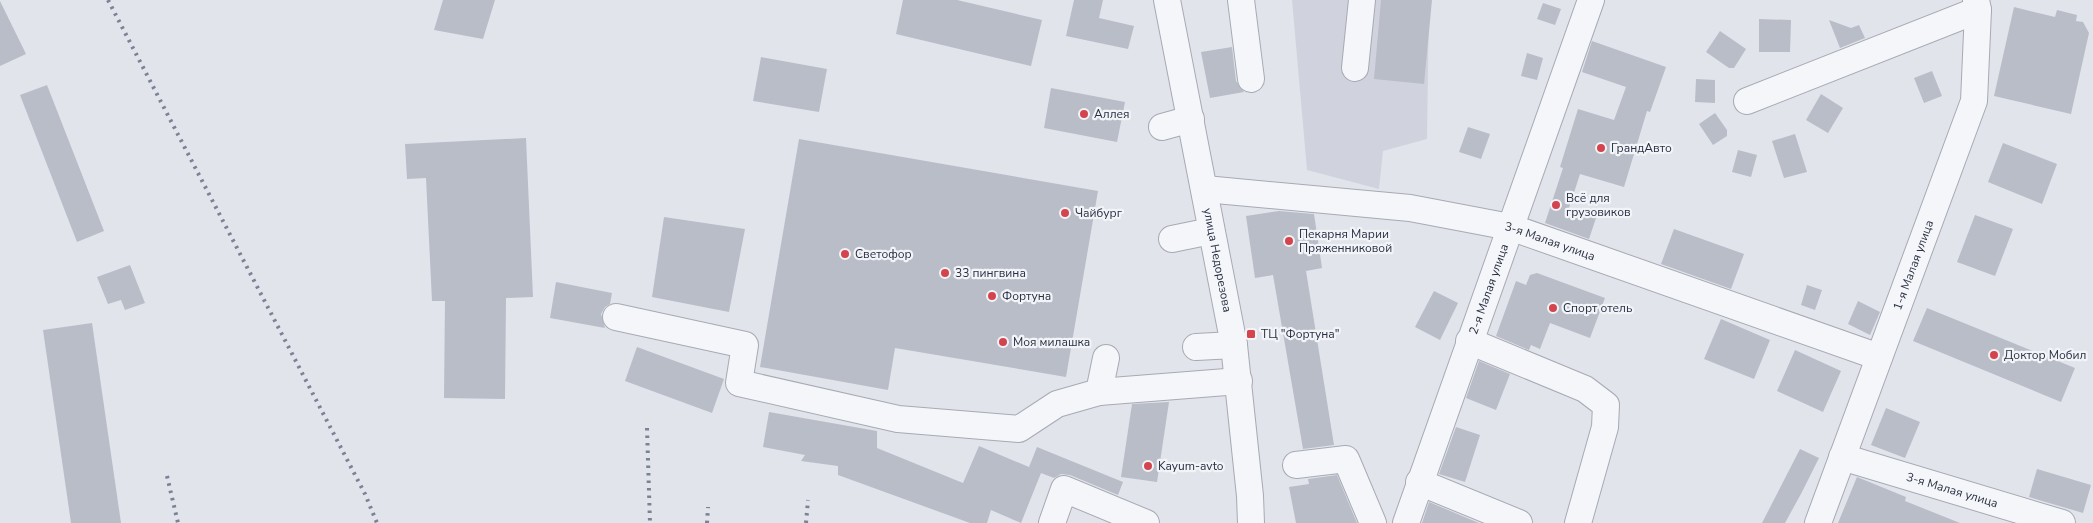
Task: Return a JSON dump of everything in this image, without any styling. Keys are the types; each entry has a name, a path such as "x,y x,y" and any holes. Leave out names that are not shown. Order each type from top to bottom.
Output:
{"street":[{"name":"улица Недорезова","path":"1167,0 1234,345 1239,381 1251,523"},
{"path":"1241,0 1251,79"},
{"path":"1355,68 1362,0"},
{"name":"2-я Малая улица","path":"1406,523 1591,0"},
{"path":"1748,101 1977,5"},
{"name":"1-я Малая улица","path":"1818,523 1974,100 1977,5"},
{"path":"1162,127 1191,119"},
{"name":"3-я Малая улица","path":"1205,189 1410,208 1510,227 1879,358"},
{"path":"1172,239 1211,231"},
{"path":"616,317 745,345 739,383 898,419 1019,429 1057,404 1099,392 1239,381"},
{"path":"1469,341 1584,389 1606,405 1605,427 1578,523"},
{"path":"1196,347 1234,345"},
{"path":"1099,392 1106,358"},
{"name":"3-я Малая улица","path":"1842,457 2062,523"},
{"path":"1296,465 1346,459 1373,523"},
{"path":"1419,482 1519,523"},
{"path":"1052,523 1064,489 1146,523"}],"shaded area":[{"path":"1292,0 1429,0 1427,139 1383,151 1379,189 1307,170"}],"building":[{"path":"443,0 495,0 483,39 434,30"},
{"path":"903,0 957,0 1042,20 1031,66 896,34"},
{"path":"1074,0 1103,0 1099,18 1134,26 1128,49 1066,36"},
{"path":"1381,0 1432,0 1424,84 1374,79"},
{"path":"0,1 26,54 0,66"},
{"path":"1543,3 1561,9 1555,25 1537,19"},
{"path":"2014,7 2055,17 2057,10 2077,15 2076,21 2083,22 2089,33 2071,114 1994,96"},
{"path":"1759,19 1791,20 1790,52 1759,52"},
{"path":"1829,20 1851,28 1859,25 1865,38 1840,48"},
{"path":"1720,31 1746,49 1734,68 1729,68 1706,52"},
{"path":"1592,41 1666,67 1650,112 1647,111 1624,187 1580,174 1569,208 1596,218 1589,239 1545,223 1563,168 1560,167 1578,109 1614,120 1626,87 1582,72"},
{"path":"1232,47 1236,81 1244,92 1210,98 1201,52"},
{"path":"1527,53 1543,58 1537,80 1521,76"},
{"path":"761,57 827,69 819,112 753,101"},
{"path":"1932,71 1942,96 1924,103 1914,78"},
{"path":"1696,79 1715,80 1715,103 1695,102"},
{"path":"47,85 104,231 77,242 20,95"},
{"name":"Аллея","path":"1051,88 1125,102 1117,142 1044,128"},
{"path":"1821,94 1843,108 1828,133 1806,120"},
{"path":"1715,113 1727,130 1727,136 1713,145 1699,124"},
{"path":"1468,127 1490,134 1481,159 1459,152"},
{"path":"1795,134 1807,172 1784,178 1772,141"},
{"path":"526,138 533,297 506,298 505,399 444,398 445,301 432,301 426,178 407,179 405,144"},
{"path":"799,139 1098,191 1066,377 895,348 888,390 760,367"},
{"path":"2003,143 2057,164 2042,204 1988,182"},
{"path":"1738,150 1757,155 1751,177 1732,172"},
{"path":"1279,211 1314,214 1322,268 1306,271 1334,445 1303,449 1273,275 1255,278 1246,216"},
{"path":"1975,215 2013,229 1995,276 1957,262"},
{"path":"664,217 745,229 729,312 652,297"},
{"path":"1674,229 1744,254 1731,289 1661,264"},
{"path":"130,265 145,303 125,310 121,300 108,304 97,277"},
{"name":"Спорт отель","path":"1537,273 1605,298 1590,338 1550,323 1540,349 1531,345 1529,350 1496,336 1516,281 1526,285 1530,275"},
{"path":"556,282 612,293 610,304 605,307 601,314 605,328 550,318"},
{"path":"1807,285 1822,290 1815,310 1801,305"},
{"path":"1434,291 1458,303 1440,340 1415,327"},
{"path":"1858,301 1880,312 1870,335 1848,324"},
{"path":"1927,308 2075,368 2061,402 1913,341"},
{"path":"1721,319 1770,340 1754,379 1704,359"},
{"path":"92,323 121,523 71,523 43,330"},
{"path":"637,347 724,379 712,413 625,381"},
{"path":"1795,350 1841,371 1823,412 1777,391"},
{"path":"1479,361 1510,374 1496,410 1466,398"},
{"path":"1169,402 1157,482 1121,477 1132,404"},
{"path":"1886,408 1920,422 1905,458 1871,445"},
{"path":"769,412 877,431 877,448 963,483 979,446 1029,467 1037,447 1123,482 1118,495 1070,475 1061,474 1054,478 1041,473 1021,523 991,510 987,523 970,523 838,475 838,466 801,461 805,455 763,447"},
{"path":"1456,427 1480,435 1465,482 1439,474"},
{"path":"1800,449 1819,458 1802,492 1785,523 1762,523"},
{"path":"2037,469 2091,485 2083,513 2029,497"},
{"path":"1337,475 1357,523 1296,523 1289,487 1309,484 1308,479"},
{"path":"1857,477 1906,497 1905,501 1960,523 1838,523"},
{"path":"1429,502 1479,523 1422,523"}],"railway":[{"path":"108,0 365,494 377,523"},
{"path":"647,428 650,523"},
{"path":"167,476 178,523"},
{"path":"806,523 808,500"},
{"path":"707,523 708,507"}],"place":[{"name":"Аллея","path":"1084,114"},
{"name":"ГрандАвто","path":"1601,148"},
{"name":"Всё для грузовиков","path":"1556,205"},
{"name":"Чайбург","path":"1065,213"},
{"name":"Пекарня Марии Пряженниковой","path":"1289,241"},
{"name":"Светофор","path":"845,254"},
{"name":"33 пингвина","path":"945,273"},
{"name":"Фортуна","path":"992,296"},
{"name":"Спорт отель","path":"1553,308"},
{"name":"ТЦ \"Фортуна\"","path":"1251,334"},
{"name":"Моя милашка","path":"1003,342"},
{"name":"Доктор Мобил","path":"1994,355"},
{"name":"Kayum-avto","path":"1148,466"}]}
